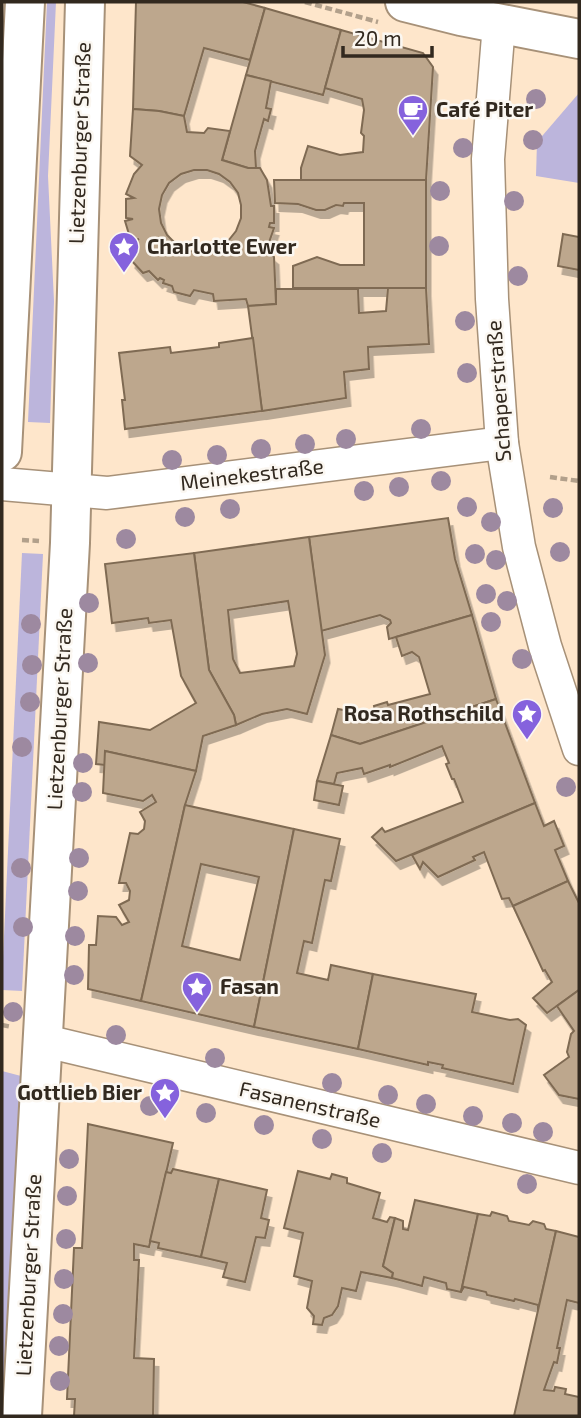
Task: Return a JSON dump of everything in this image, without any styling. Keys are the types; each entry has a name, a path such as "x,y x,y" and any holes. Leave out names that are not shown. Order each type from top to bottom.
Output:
{"main road":[{"path":"2,452 24,2"},
{"name":"Lietzenburger Straße","path":"22,1416 70,543 85,2"},
{"path":"405,2 579,39"}],"street":[{"name":"Schaperstraße","path":"499,24 488,159 492,299 502,443 519,547 545,646 579,749"},
{"name":"Meinekestraße","path":"2,484 107,494 502,443"},
{"name":"Fasanenstraße","path":"41,1040 579,1168"}],"path":[{"path":"550,477 579,481"},
{"path":"22,540 43,542"}],"shaded area":[{"path":"47,2 56,2 48,176 54,301 50,423 28,422"},
{"path":"579,93 579,183 536,176 537,142"},
{"path":"22,553 43,554 22,991 2,990 2,979"},
{"path":"2,1071 21,1076 6,1416 2,1416"}],"building":[{"path":"136,2 243,2 265,8 250,60 204,48 184,116 133,109"},
{"path":"265,8 341,30 323,95 246,75"},
{"path":"341,30 423,53 433,67 426,180 301,180 301,168 308,146 340,155 363,152 362,99 325,88"},
{"path":"246,75 271,81 266,108 271,109 268,121 264,119 255,151 256,168 222,160"},
{"path":"133,109 184,116 187,132 204,133 208,128 230,131 222,160 248,168 260,168 267,180 271,206 274,206 274,223 270,223 269,227 274,228 267,248 262,247 274,257 276,304 248,306 246,299 214,301 213,294 194,290 190,296 174,292 172,286 163,283 164,280 160,278 158,280 149,271 143,273 131,260 133,255 127,246 139,239 131,241 125,221 133,219 126,218 126,199 134,198 126,194 134,174 142,165 130,156","holes":["207,170 230,182 238,193 241,218 236,231 217,249 205,252 190,251 177,245 167,235 161,223 159,209 162,195 169,183 181,174"]},
{"path":"274,180 426,180 426,288 293,288 293,266 317,257 340,265 364,265 364,203 344,203 343,206 316,210 298,204 275,203"},
{"path":"563,234 579,237 579,270 558,266"},
{"path":"388,288 426,288 429,344 368,347 369,369 344,372 346,398 262,411 248,306 276,304 276,289 358,289 359,313 386,311"},
{"path":"253,338 262,411 125,429 122,400 125,400 119,353 170,347 171,353 219,347 219,343"},
{"path":"448,518 455,559 472,615 389,639 387,627 391,623 390,620 380,615 321,631 309,537"},
{"path":"309,537 325,655 307,714 287,709 262,714 236,725 234,715 209,670 194,553","holes":["288,601 297,654 294,666 240,673 233,659 228,610"]},
{"path":"194,553 209,670 234,715 236,725 203,736 196,771 105,751 105,765 96,764 99,722 150,730 196,703 181,676 171,620 149,623 148,618 112,623 105,564"},
{"path":"472,615 496,699 360,744 331,735 338,709 364,714 375,711 374,706 387,702 388,705 430,694 419,657 412,652 402,656 396,637"},
{"path":"496,699 535,803 396,861 372,837 382,828 385,832 463,802 446,764 449,763 442,746 390,767 364,774 362,768 337,773 334,784 317,781 331,735 360,744"},
{"path":"105,751 196,771 185,805 141,1001 88,989 89,945 96,945 98,916 116,917 122,925 129,922 119,905 129,900 130,891 126,883 119,883 130,833 138,834 144,829 145,821 140,812 156,802 152,795 143,801 103,793"},
{"path":"317,781 343,786 339,805 314,800"},
{"path":"535,803 544,826 554,821 564,846 555,850 568,881 513,906 509,898 502,899 484,852 473,857 475,860 438,877 423,862 420,869 412,855"},
{"path":"185,805 294,829 254,1027 141,1001","holes":["201,864 259,877 240,960 182,946"]},
{"path":"294,829 340,839 331,881 325,880 312,943 304,941 297,973 328,980 331,965 373,974 358,1049 254,1027"},
{"path":"568,881 579,903 579,990 547,1013 533,998 552,982 545,970 543,971 513,906"},
{"path":"373,974 476,994 472,1012 510,1020 518,1019 526,1025 513,1084 442,1068 443,1065 428,1062 428,1065 358,1049"},
{"path":"579,990 579,1099 559,1095 544,1075 569,1057 567,1052 574,1031 557,1006"},
{"path":"88,1124 173,1143 149,1247 134,1244 134,1260 139,1260 134,1358 154,1359 153,1416 74,1416 75,1399 67,1399 74,1248 82,1248"},
{"path":"173,1169 219,1179 201,1257 158,1248 159,1243 150,1241 166,1172 171,1173"},
{"path":"298,1171 330,1179 332,1174 347,1178 347,1183 380,1193 373,1218 387,1222 390,1217 395,1218 383,1266 393,1273 392,1278 361,1272 356,1291 342,1288 338,1306 332,1315 324,1318 322,1325 313,1324 314,1316 307,1308 312,1281 294,1276 303,1233 284,1228"},
{"path":"219,1179 267,1190 261,1218 269,1220 265,1238 256,1237 245,1282 223,1277 227,1263 201,1257"},
{"path":"415,1200 478,1214 461,1292 447,1289 446,1283 424,1277 422,1286 392,1278 393,1273 383,1266 395,1218 403,1221 403,1229 408,1230"},
{"path":"492,1212 507,1216 509,1221 529,1225 533,1221 544,1224 546,1229 556,1231 538,1310 538,1305 487,1295 486,1292 464,1287 461,1292 478,1214 490,1216"},
{"path":"556,1231 579,1237 579,1303 567,1300 557,1348 560,1348 557,1363 554,1362 544,1390 554,1391 555,1387 566,1389 565,1394 579,1397 579,1416 514,1416"}],"place":[{"name":"Café Piter","path":"413,137"},
{"name":"Charlotte Ewer","path":"124,274"},
{"name":"Rosa Rothschild","path":"527,741"},
{"name":"Fasan","path":"197,1014"},
{"name":"Gottlieb Bier","path":"165,1120"}]}
